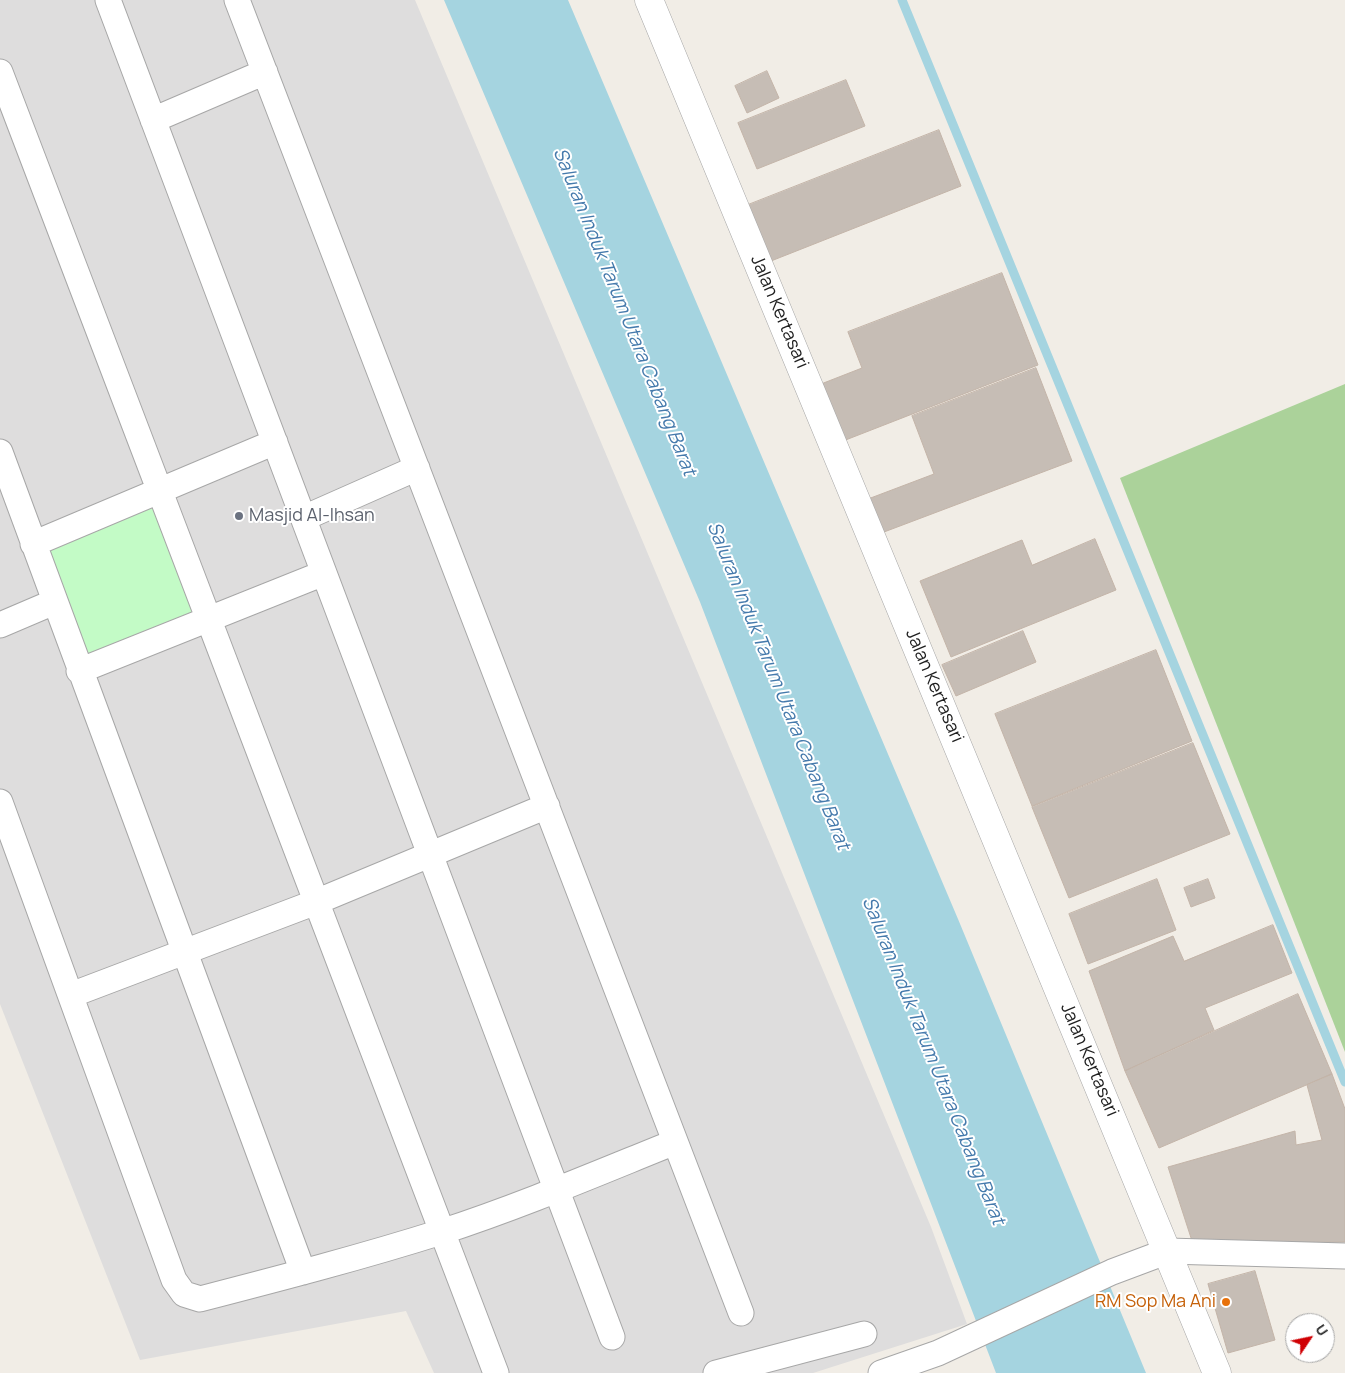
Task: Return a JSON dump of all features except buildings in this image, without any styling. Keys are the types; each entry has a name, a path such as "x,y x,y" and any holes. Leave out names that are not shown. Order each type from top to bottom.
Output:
{"street":[{"path":"108,0 612,1337"},
{"path":"237,0 741,1313"},
{"name":"Jalan Kertasari","path":"649,0 1217,1373"},
{"path":"0,72 496,1373"},
{"path":"153,120 264,72"},
{"path":"33,544 275,442"},
{"path":"0,452 303,1272"},
{"path":"304,518 417,468"},
{"path":"79,670 324,573"},
{"path":"0,625 54,602"},
{"path":"0,802 72,995 174,1280 184,1294 200,1299 442,1232 675,1142"},
{"path":"72,995 316,902 431,856 547,806"},
{"path":"881,1373 938,1353 1112,1272 1168,1251 1345,1256"},
{"path":"716,1373 864,1334"}],"shaded area":[{"path":"0,0 415,0 931,1227 967,1324 813,1373 434,1373 406,1311 140,1360 0,1004"}],"green space":[{"path":"1345,384 1345,1052 1120,478"},
{"path":"160,491 208,619 79,671 33,544"}],"water":[{"name":"Saluran Induk Tarum Utara Cabang Barat","path":"444,0 568,0 958,919 1146,1373 996,1373 700,602"}],"waterway":[{"path":"902,0 1345,1082"}],"place":[{"name":"Masjid Al-Ihsan","path":"239,516"},
{"name":"RM Sop Ma Ani","path":"1226,1302"}]}
